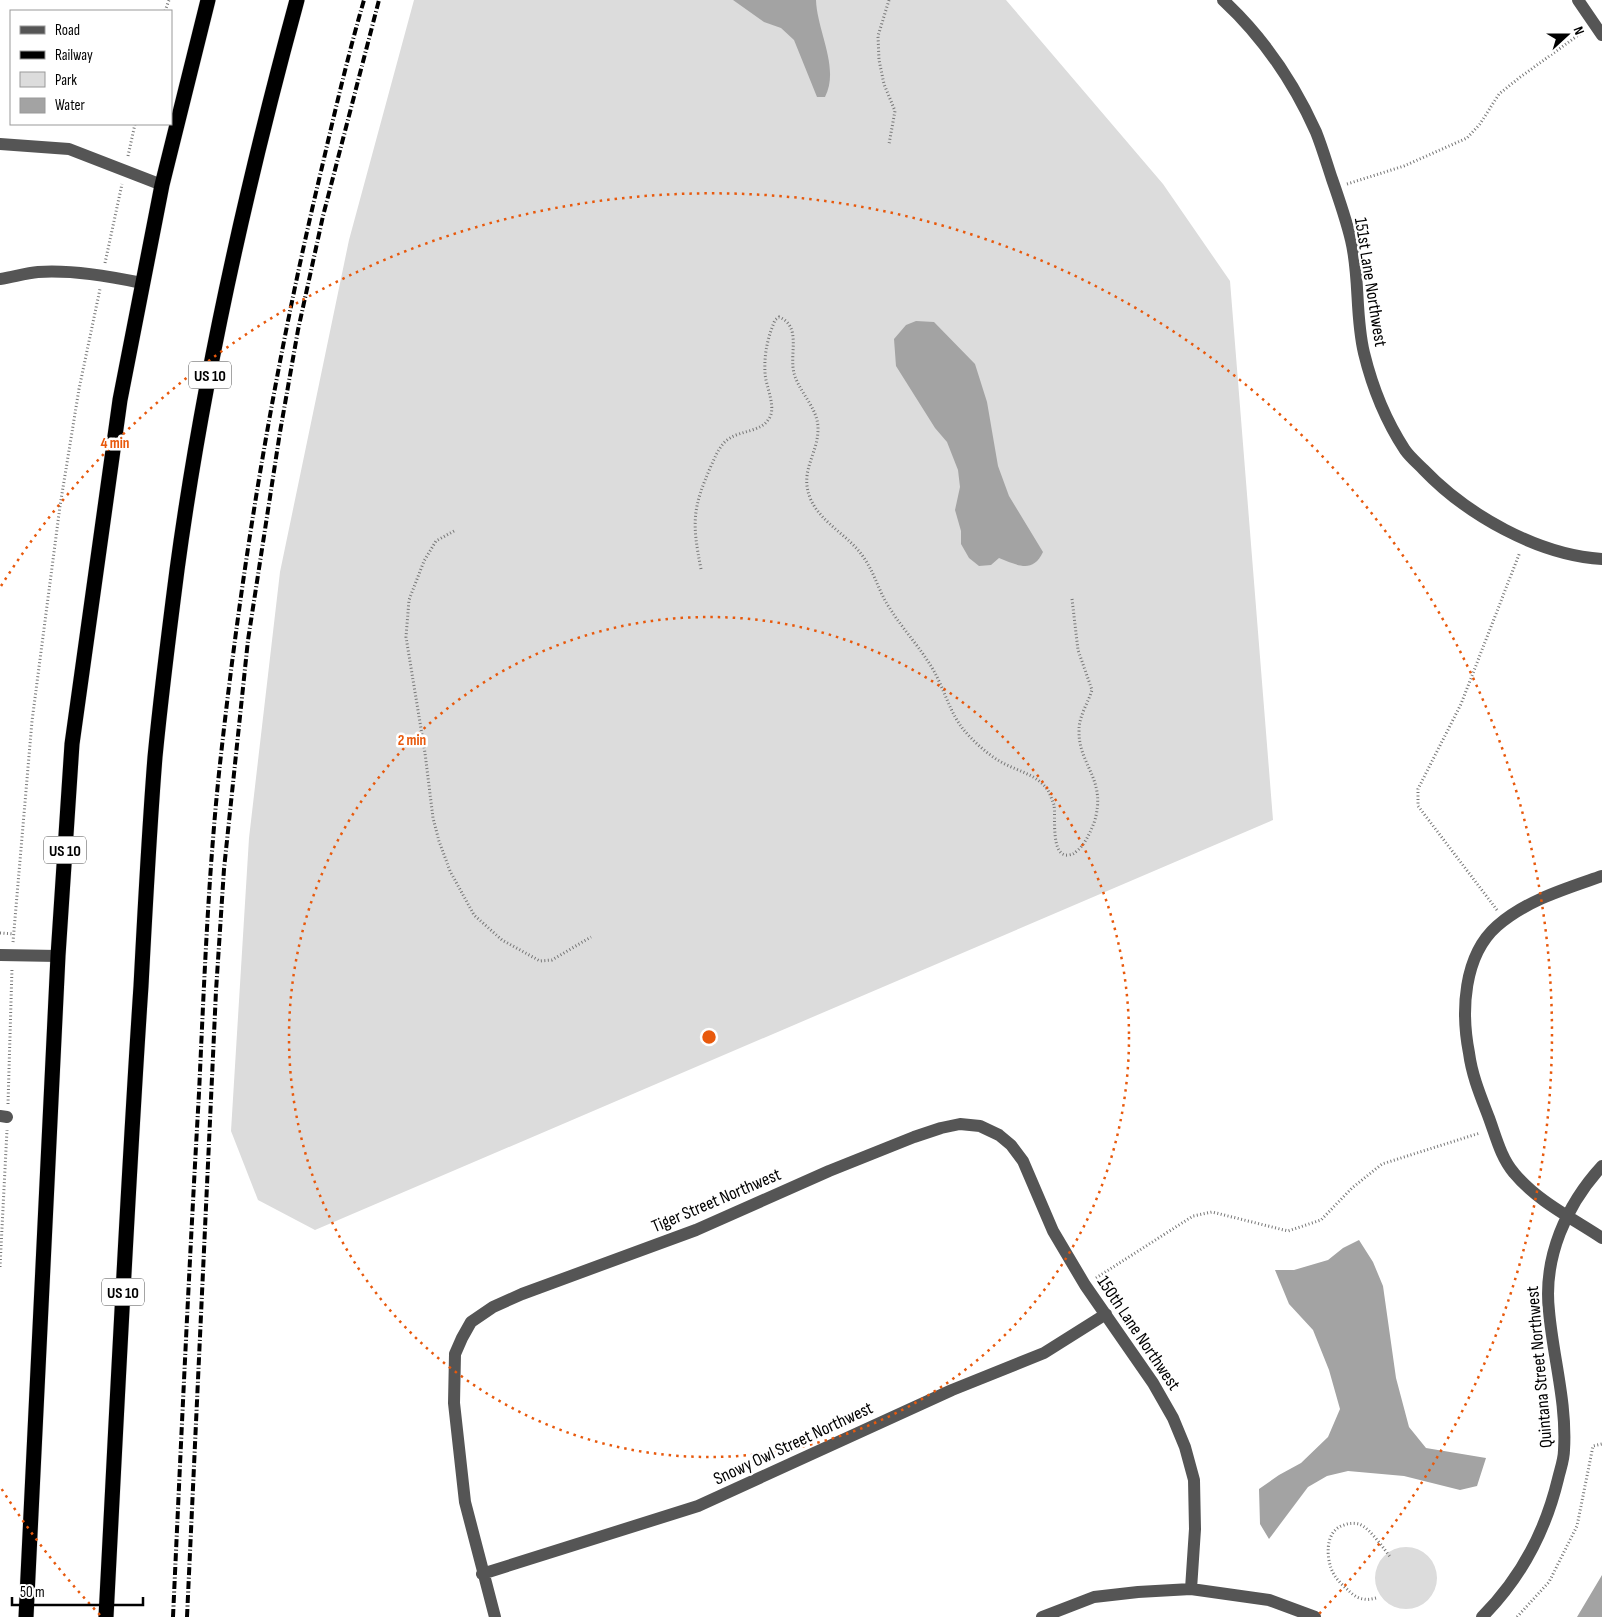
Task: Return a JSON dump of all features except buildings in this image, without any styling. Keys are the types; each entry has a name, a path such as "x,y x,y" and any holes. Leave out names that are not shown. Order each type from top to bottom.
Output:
{"highway":[{"name":"US 10","path":"26,1617 58,956 72,744 120,400 162,185 208,0"},
{"name":"US 10","path":"106,1617 131,1135 156,756 178,568 199,433 242,221 297,0"}],"street":[{"name":"151st Lane Northwest","path":"1223,0 1256,36 1282,70 1316,134 1352,242 1363,352 1388,420 1406,451 1433,479 1479,516 1523,538 1566,553 1582,557 1602,558"},
{"path":"1578,0 1602,35"},
{"path":"0,144 69,149 124,172 162,185"},
{"path":"0,279 37,272 102,275 142,282"},
{"path":"1602,876 1540,899 1501,924 1480,947 1469,972 1466,1004 1466,1031 1469,1054 1477,1086 1501,1150 1512,1171 1526,1186 1602,1238"},
{"path":"0,955 58,956"},
{"name":"Tiger Street Northwest","path":"482,1574 465,1502 454,1403 455,1354 471,1322 493,1307 522,1294 696,1230 829,1171 914,1137 960,1124 980,1126"},
{"name":"150th Lane Northwest","path":"980,1126 999,1135 1011,1145 1023,1161 1053,1231 1086,1285 1153,1383 1173,1418 1185,1447 1194,1480 1195,1529 1191,1589"},
{"path":"1567,1215 1592,1177 1602,1166"},
{"name":"Quintana Street Northwest","path":"1482,1617 1500,1599 1533,1550 1553,1499 1564,1452 1563,1407 1548,1309 1549,1269 1567,1215"},
{"name":"Snowy Owl Street Northwest","path":"482,1574 698,1506 952,1390 1044,1353 1106,1314"},
{"path":"482,1574 495,1617"},
{"path":"1042,1617 1094,1597 1191,1589 1268,1600 1315,1617"}],"path":[{"path":"888,0 878,36 879,60 884,84 895,111 889,144"},
{"path":"1335,188 1404,166 1467,138 1480,124 1499,94 1518,78 1594,24"},
{"path":"13,940 32,721 60,506 79,389 135,125"},
{"path":"701,570 694,517 697,501 721,446 730,438 760,426 768,420 772,410 765,372 766,345 775,320 779,317 789,323 793,331 792,359 794,373 817,418 818,438 807,470 806,483 813,504 830,525 864,557 887,605 935,672 961,728 977,744 999,761 1038,779 1048,791 1054,805 1055,842 1060,853 1065,855 1075,854 1092,829 1098,797 1096,784 1081,746 1079,729 1082,713 1092,690 1078,650 1072,599"},
{"path":"454,531 436,541 424,561 409,600 406,637 425,753 433,818 439,841 450,871 474,915 502,940 540,961 552,960 592,937"},
{"path":"1501,924 1418,806 1418,789 1461,704 1523,538"},
{"path":"0,933 14,934"},
{"path":"1086,1285 1193,1216 1212,1212 1288,1231 1321,1220 1352,1188 1382,1164 1493,1129"},
{"path":"1517,1617 1549,1582 1577,1526 1593,1446 1602,1444"},
{"path":"1376,1598 1362,1600 1336,1579 1331,1568 1328,1553 1329,1541 1340,1526 1350,1523 1360,1524 1391,1558"}],"green space":[{"path":"414,0 1006,0 1163,184 1230,281 1273,820 315,1230 258,1200 231,1131 249,838 280,572 349,240"},
{"path":"1400,1547 1412,1547 1428,1556 1435,1566 1437,1578 1435,1590 1428,1600 1412,1609 1400,1609 1389,1604 1380,1595 1375,1584 1375,1572 1380,1561 1389,1552"}],"water":[{"path":"733,0 816,0 829,62 829,86 825,97 817,97 794,40 781,28 764,22"},
{"path":"916,321 934,322 975,364 987,402 998,466 1009,496 1043,552 1034,563 1024,566 999,558 991,565 979,566 969,558 961,544 961,531 955,510 960,487 958,470 947,442 935,428 896,366 894,339 906,325"},
{"path":"1359,1240 1373,1262 1383,1286 1396,1378 1409,1427 1426,1448 1486,1458 1477,1486 1460,1490 1404,1476 1348,1471 1327,1476 1308,1487 1269,1539 1260,1524 1259,1489 1301,1463 1328,1437 1340,1409 1329,1370 1313,1330 1289,1304 1275,1270 1294,1270 1328,1260 1343,1248"},
{"path":"1602,1575 1602,1617 1577,1617"}],"railway":[{"path":"173,1617 207,933 219,773 238,620 274,393 305,242 347,62 364,0"},
{"path":"187,1617 216,991 224,869 248,640 280,432 298,330 323,216 379,0"}]}
